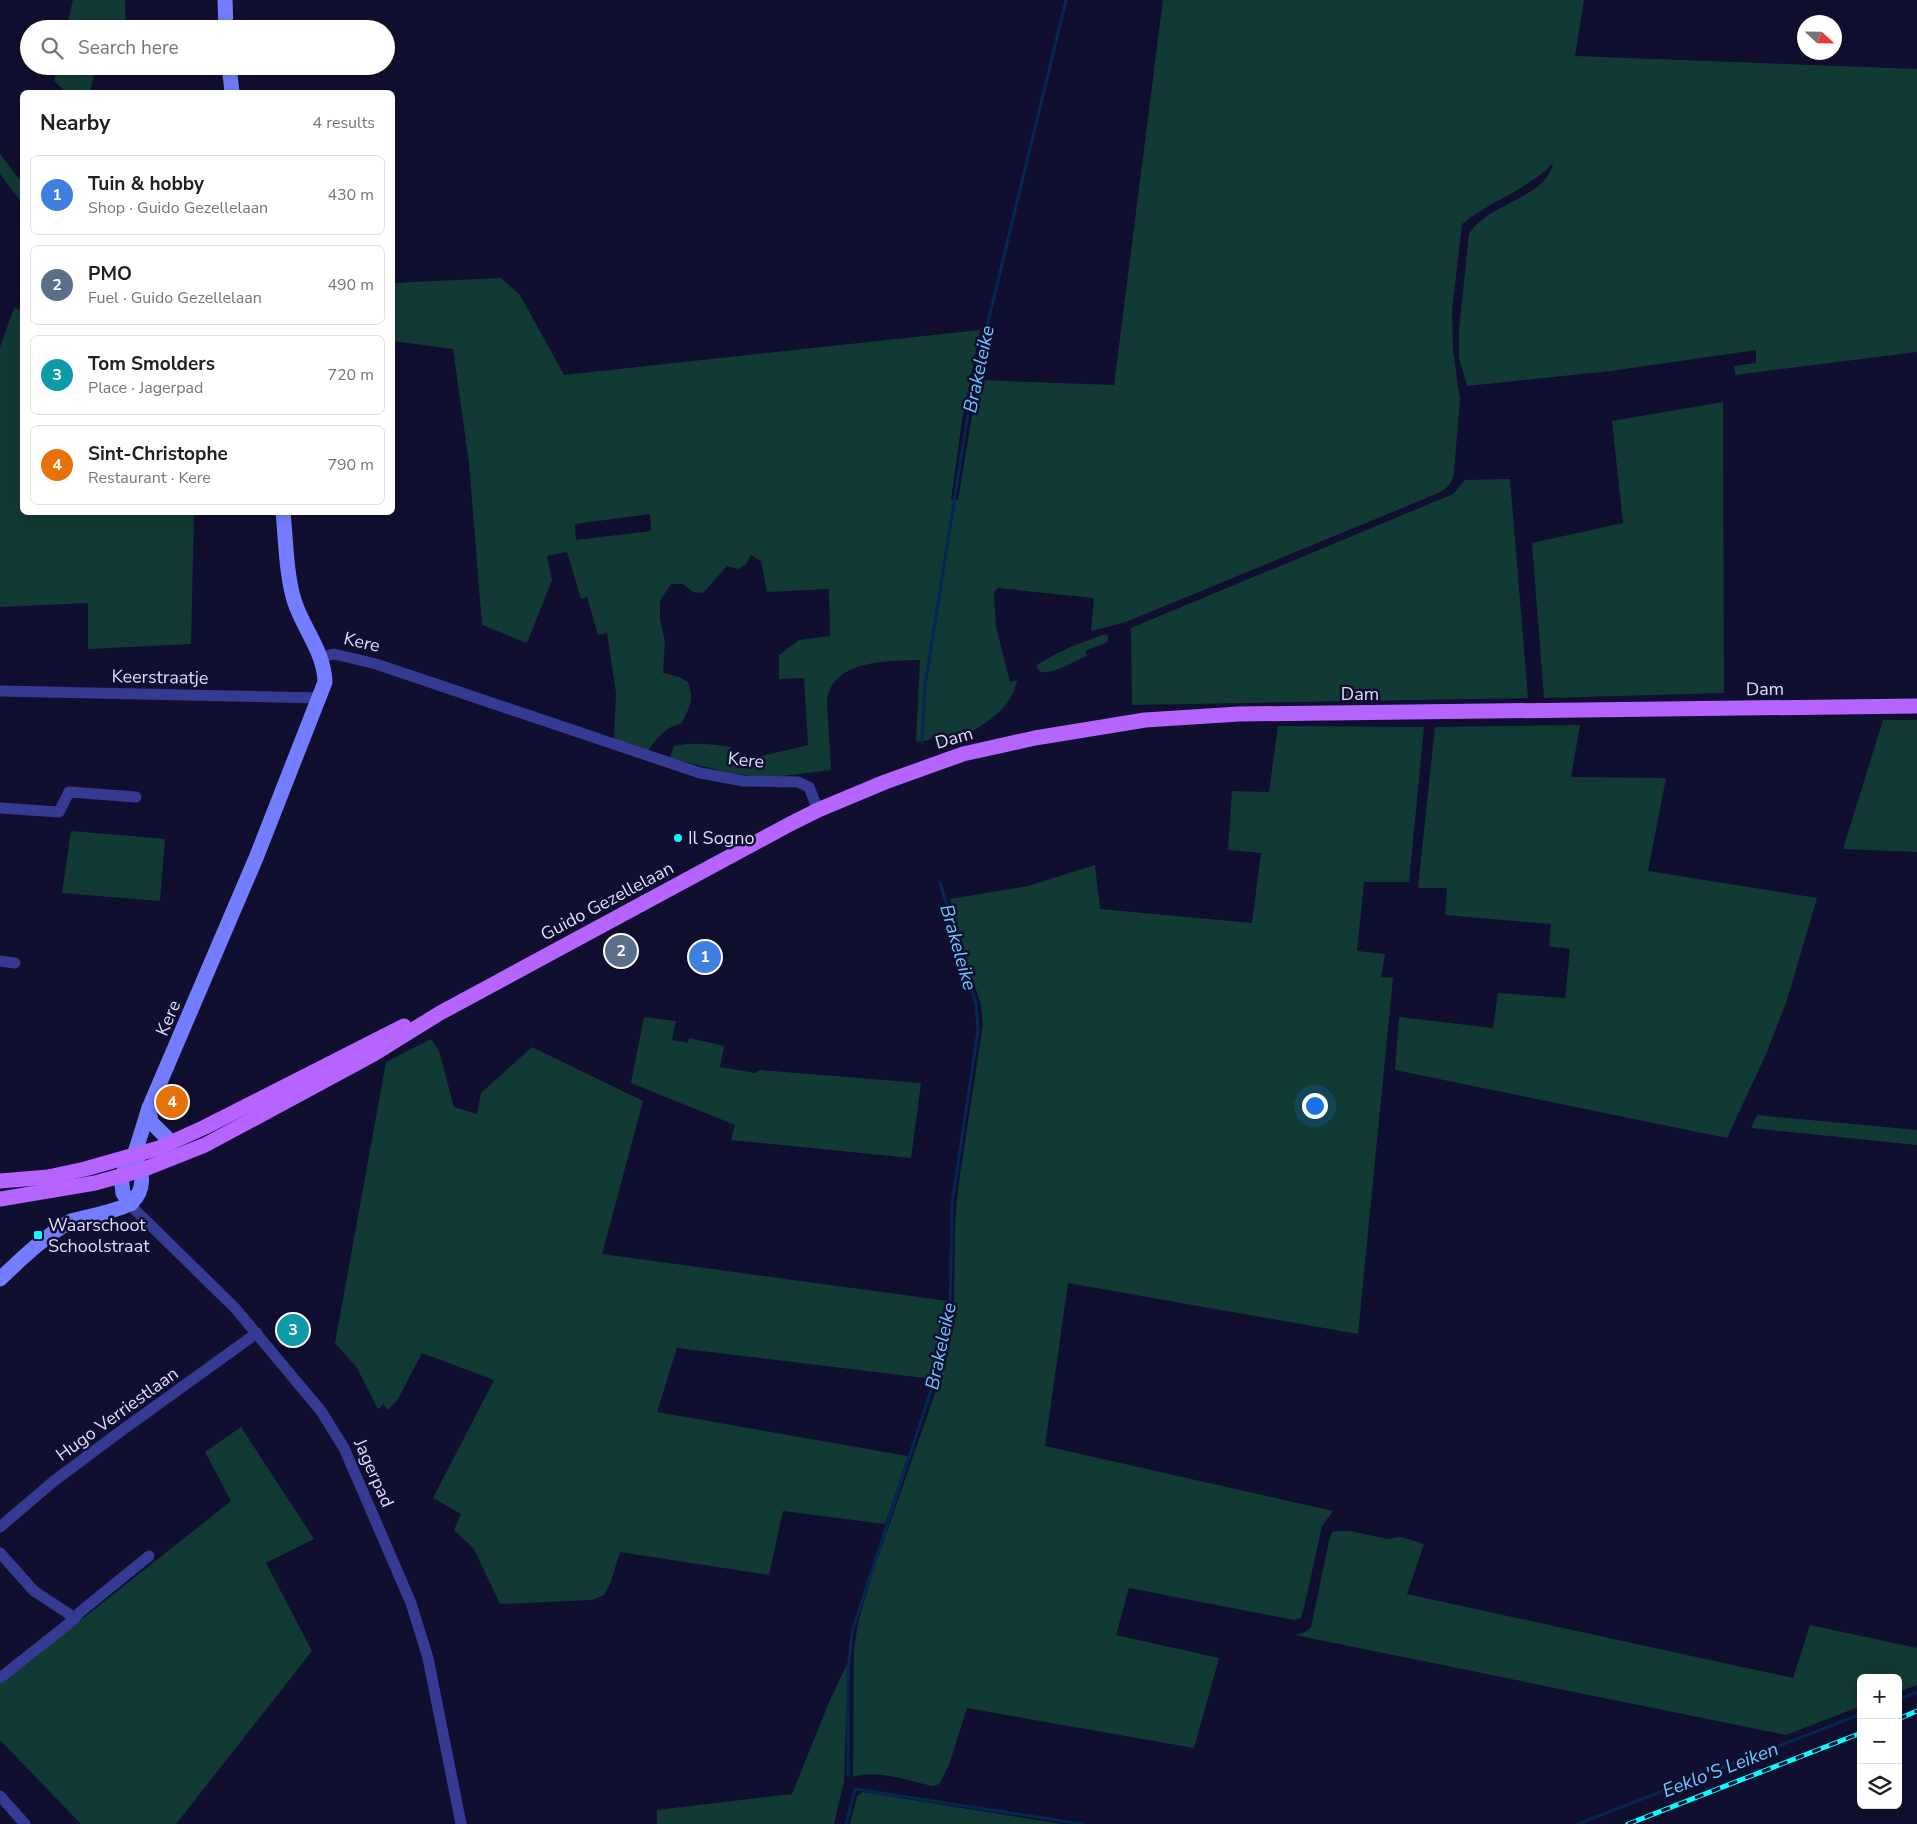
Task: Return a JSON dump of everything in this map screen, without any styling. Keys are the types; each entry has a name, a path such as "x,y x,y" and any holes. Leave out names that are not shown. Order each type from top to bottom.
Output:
{"main road":[{"name":"Dam","path":"818,810 914,770 962,754 1035,738 1145,720 1239,714 1917,706"},
{"name":"Guido Gezellelaan","path":"0,1181 48,1176 134,1156 260,1107 337,1067 415,1020 440,1012 818,810"},
{"name":"Guido Gezellelaan","path":"0,1199 95,1183 142,1170 206,1145 260,1107"}],"street":[{"path":"225,0 226,20"},
{"path":"230,75 232,90"},
{"path":"283,515 294,598 298,612 321,657"},
{"name":"Kere","path":"122,1176 134,1156 149,1108 256,858 319,698 325,682 321,657 334,654 376,664 700,773 761,782 798,782 809,787 818,810"},
{"name":"Keerstraatje","path":"0,691 319,698"},
{"path":"0,808 59,812 69,792 136,797"},
{"path":"0,961 15,963"},
{"path":"149,1108 151,1122 170,1142"},
{"path":"0,1279 31,1250 64,1225 71,1221 131,1204 140,1192 142,1170 134,1156"},
{"path":"122,1176 122,1193 131,1204"},
{"name":"Jagerpad","path":"131,1204 235,1308 321,1411 334,1430 370,1505 411,1603 428,1658 461,1824"},
{"name":"Hugo Verriestlaan","path":"0,1527 54,1481 121,1430 257,1333"},
{"path":"0,1553 34,1591 75,1618"},
{"path":"0,1678 149,1556"},
{"path":"0,1796 25,1824"}],"green space":[{"path":"73,0 125,0 126,20 68,20"},
{"path":"1163,0 1584,0 1575,56 1917,69 1917,352 1735,375 1734,366 1756,363 1756,350 1611,371 1467,386 1459,358 1459,330 1469,234 1478,223 1489,215 1540,185 1548,175 1553,163 1532,181 1462,224 1452,310 1453,351 1460,399 1454,472 1448,487 1424,499 1126,622 1091,631 1094,598 998,588 994,596 996,627 1010,682 1017,680 1013,693 997,714 974,730 938,749 935,736 926,741 916,742 920,660 878,662 864,665 850,670 839,677 831,687 827,701 831,770 766,778 726,772 670,758 674,746 689,744 731,747 731,762 808,745 804,678 779,679 779,655 799,640 830,636 829,589 767,592 761,561 751,555 746,564 739,569 727,566 703,593 693,592 683,584 671,584 660,601 660,620 665,641 663,673 679,677 688,682 691,699 681,724 666,730 648,750 614,739 616,693 607,633 598,635 587,597 581,599 567,552 547,556 552,580 527,643 482,625 469,463 453,349 395,341 395,283 501,278 520,295 564,375 980,330 962,420 951,500 958,500 978,380 1114,385","holes":["650,514 651,531 576,540 575,524"]},
{"path":"56,75 94,75 90,90 64,90 54,81"},
{"path":"0,154 20,180 20,200 0,174"},
{"path":"14,308 20,310 20,515 194,515 191,644 88,649 88,603 0,607 0,347"},
{"path":"1723,402 1724,693 1544,698 1532,543 1623,523 1612,421"},
{"path":"1510,479 1528,698 1132,705 1131,628 1453,494 1465,480"},
{"path":"1105,634 1108,635 1108,642 1085,651 1087,656 1052,671 1040,672 1036,666 1060,652"},
{"path":"1883,720 1917,720 1917,852 1843,849"},
{"path":"1580,725 1571,777 1666,778 1648,871 1817,898 1787,1000 1767,1052 1727,1138 1395,1070 1399,1017 1493,1028 1498,993 1565,998 1570,949 1549,946 1551,924 1445,915 1447,888 1418,888 1435,727"},
{"path":"1278,726 1424,727 1409,882 1364,882 1357,951 1385,954 1381,977 1393,978 1358,1334 1068,1283 1045,1446 1333,1511 1322,1526 1301,1618 1294,1620 1129,1588 1116,1635 1219,1658 1194,1748 967,1708 949,1765 939,1784 933,1786 873,1774 853,1777 854,1650 858,1623 872,1575 943,1370 951,1338 954,1312 955,1224 958,1188 983,1024 981,1005 959,936 950,899 1028,886 1095,865 1100,909 1252,923 1261,853 1228,850 1232,791 1269,792"},
{"path":"71,831 165,839 160,901 62,893"},
{"path":"644,1017 676,1021 672,1040 688,1043 689,1038 724,1046 720,1067 755,1073 760,1070 921,1083 911,1158 731,1140 735,1125 631,1083"},
{"path":"431,1039 439,1051 454,1107 477,1114 481,1093 532,1047 643,1101 602,1254 948,1301 942,1343 933,1379 677,1348 657,1412 908,1456 885,1524 783,1511 769,1575 620,1552 610,1584 604,1595 592,1600 500,1604 474,1549 454,1530 461,1514 433,1498 494,1380 422,1353 397,1401 387,1410 384,1404 378,1409 357,1368 335,1343 386,1062"},
{"path":"1757,1115 1917,1130 1917,1145 1751,1128"},
{"path":"241,1427 314,1539 266,1563 312,1651 176,1824 81,1824 0,1740 0,1684 231,1501 205,1452"},
{"path":"1350,1531 1387,1539 1401,1537 1424,1544 1407,1594 1793,1678 1810,1625 1917,1648 1917,1685 1902,1691 1902,1674 1857,1674 1857,1708 1786,1735 1295,1635 1305,1632 1311,1627 1332,1532"},
{"path":"848,1662 844,1782 834,1824 657,1824 657,1810 792,1794 830,1700"},
{"path":"863,1792 1061,1824 850,1824 857,1796"}],"waterway":[{"name":"Brakeleike","path":"922,743 925,686 972,388 1066,0"},
{"name":"Brakeleike","path":"848,1775 848,1672 852,1632 936,1375 950,1312 952,1204 978,1030 976,1004 940,882"},
{"name":"Eeklo'S Leiken","path":"1902,1698 1917,1692"},
{"name":"Eeklo'S Leiken","path":"1578,1824 1857,1716"},
{"path":"846,1824 855,1789 1082,1824"}],"railway":[{"path":"1902,1717 1917,1711"},
{"path":"1628,1824 1857,1735"}],"place":[{"name":"Il Sogno","path":"678,838"},
{"name":"PMO","path":"621,951"},
{"name":"Tuin & hobby","path":"705,957"},
{"name":"Sint-Christophe","path":"172,1102"},
{"name":"Waarschoot Schoolstraat","path":"38,1235"},
{"name":"Tom Smolders","path":"293,1330"}]}
